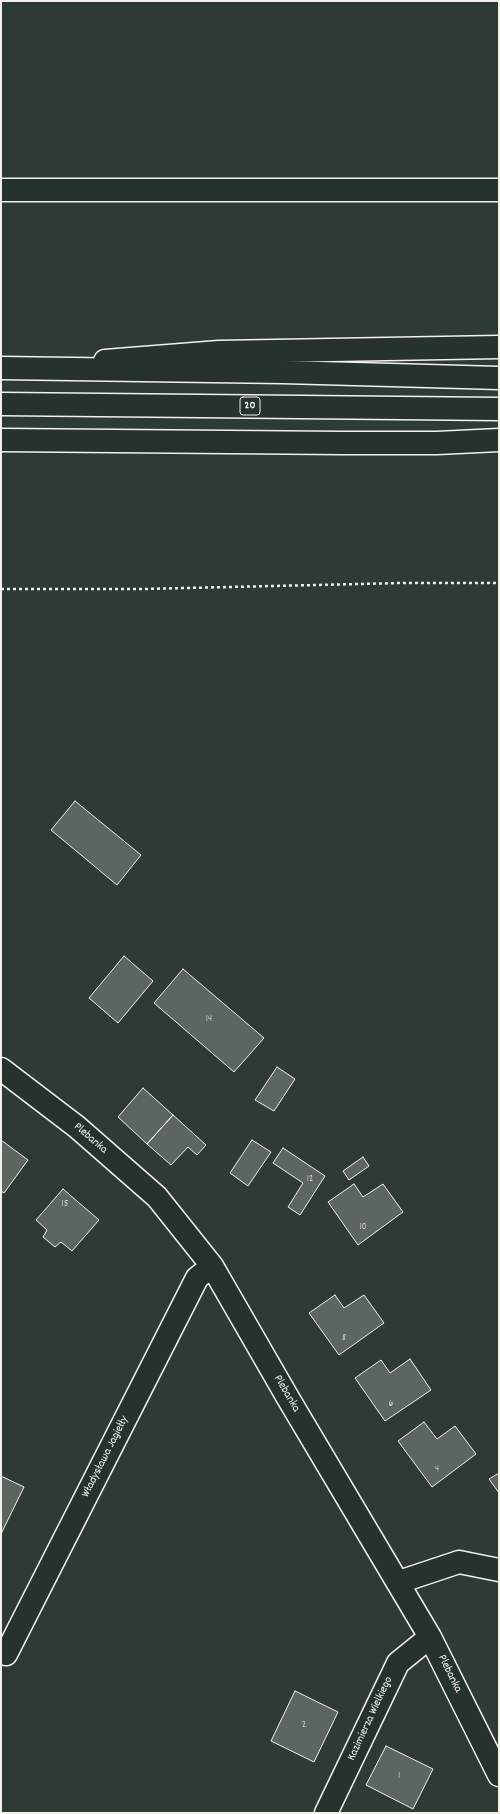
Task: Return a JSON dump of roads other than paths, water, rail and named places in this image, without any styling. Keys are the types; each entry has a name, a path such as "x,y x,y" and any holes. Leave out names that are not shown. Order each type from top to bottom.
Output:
{"street":[{"path":"1,190 499,190"},
{"path":"1,368 219,352 499,347"},
{"path":"30,367 499,378"},
{"name":"20","path":"1,404 499,409"},
{"path":"1,440 342,443 437,443 499,440"},
{"name":"Plebanka","path":"1,1069 77,1127 157,1198 212,1266 288,1398 430,1636 499,1775"},
{"name":"Władysława Jagiełły","path":"6,1654 197,1278 212,1266"},
{"path":"399,1582 459,1562 499,1570"},
{"name":"Kazimierza Wielkiego","path":"326,1813 398,1663 430,1636"}]}
